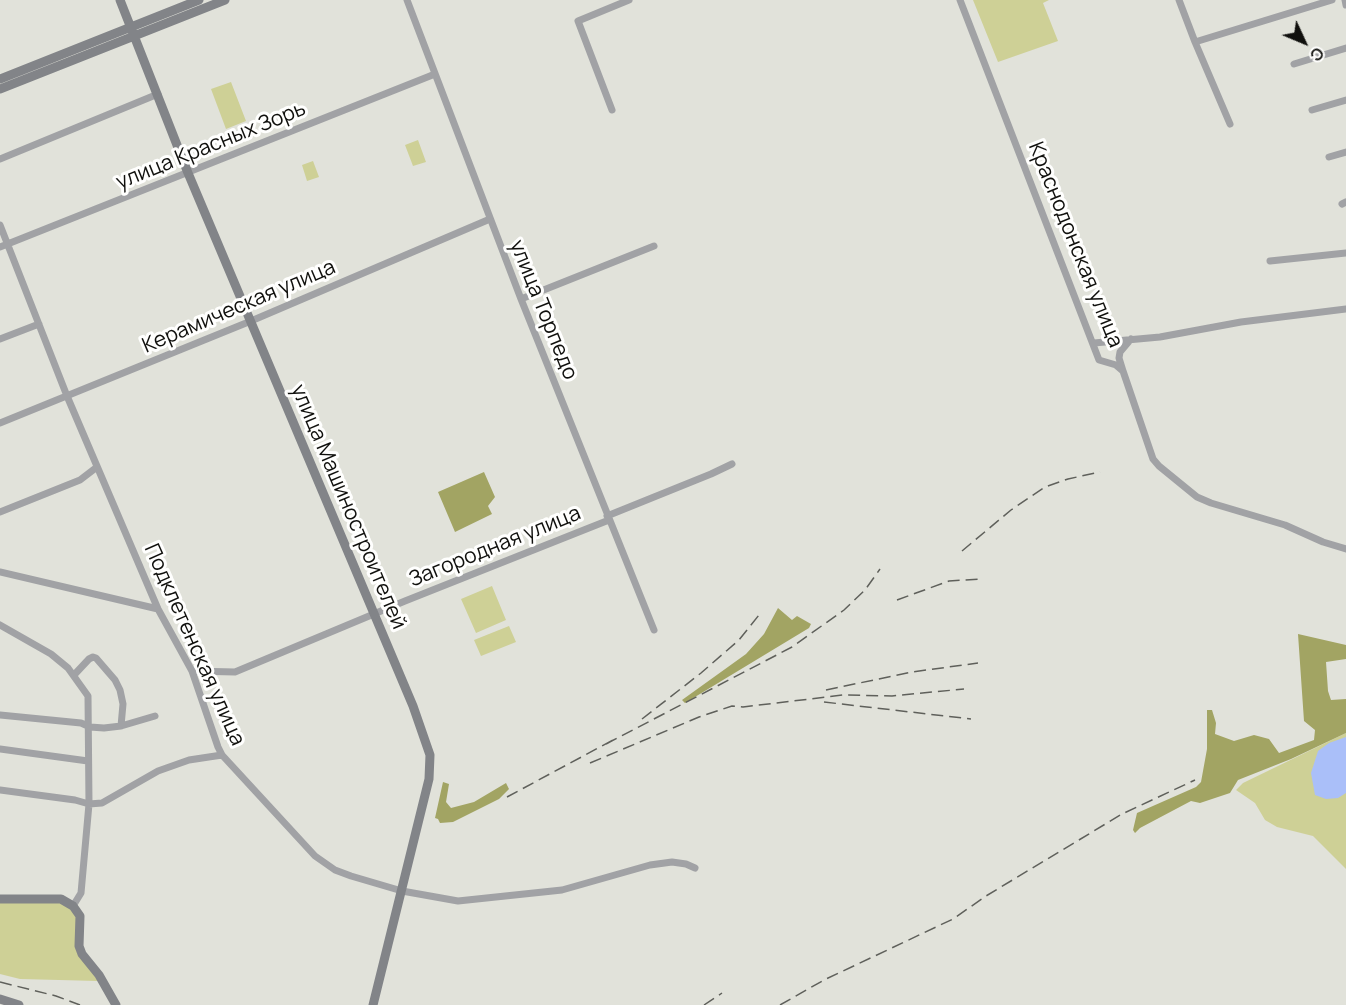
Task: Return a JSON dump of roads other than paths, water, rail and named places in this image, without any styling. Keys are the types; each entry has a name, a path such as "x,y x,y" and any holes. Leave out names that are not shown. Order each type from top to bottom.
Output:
{"street":[{"name":"улица Машиностроителей","path":"120,0 188,173 413,706 430,756 429,779 373,1005"},
{"path":"0,89 199,0"},
{"path":"0,79 225,0"},
{"name":"улица Торпедо","path":"407,0 521,299 654,630"},
{"path":"612,110 578,21 629,0"},
{"name":"Краснодонская улица","path":"960,0 1100,360 1116,365 1123,371 1153,459 1197,497 1285,525 1323,542 1346,549"},
{"path":"1179,0 1230,124"},
{"path":"1195,42 1332,0"},
{"path":"1345,0 1346,5"},
{"path":"1294,64 1346,48"},
{"name":"улица Красных Зорь","path":"4,245 435,74"},
{"path":"0,159 158,94"},
{"path":"1312,110 1346,100"},
{"path":"1329,157 1346,152"},
{"name":"Керамическая улица","path":"0,423 251,321 490,219"},
{"name":"Подклетенская улица","path":"0,225 4,245 158,609 192,671 222,755 315,856 335,870 351,876 402,891 458,901 562,890 661,864 686,864 695,868"},
{"path":"521,299 654,246"},
{"path":"1270,261 1346,254"},
{"path":"1094,343 1160,338 1242,322 1346,309"},
{"path":"0,339 39,324"},
{"path":"1123,371 1119,358 1120,352 1131,339"},
{"name":"Загородная улица","path":"192,671 235,672 608,518 732,464"},
{"path":"0,512 80,480 98,467"},
{"path":"0,572 158,609"},
{"path":"0,626 51,654 74,675 88,696 89,804 81,892 73,906"},
{"path":"74,675 89,659 96,658 115,680 120,690 123,704 121,726"},
{"path":"0,715 81,723 90,727 104,728 121,726 155,716"},
{"path":"0,749 88,761"},
{"path":"0,790 89,804 102,803 158,771 189,760 222,755"},
{"path":"0,899 61,899 73,906 80,916 79,946 82,954 99,975 116,1005"},
{"path":"0,999 19,1005"}],"water":[{"path":"1346,737 1346,793 1338,798 1326,799 1315,795 1311,773 1318,751 1329,743"}],"railway":[{"path":"962,551 1011,510 1045,487 1100,472"},
{"path":"606,744 792,647 844,610 865,590 880,569"},
{"path":"897,600 949,581 981,579"},
{"path":"642,719 739,640 759,615"},
{"path":"826,690 912,672 978,663"},
{"path":"590,763 699,717 732,706 743,707 843,695 892,696 964,689"},
{"path":"824,702 971,719"},
{"path":"507,797 613,740"},
{"path":"780,1005 824,980 953,919 986,896 1122,814 1195,780"},
{"path":"0,982 56,996 80,1005"},
{"path":"704,1005 722,993"}]}
